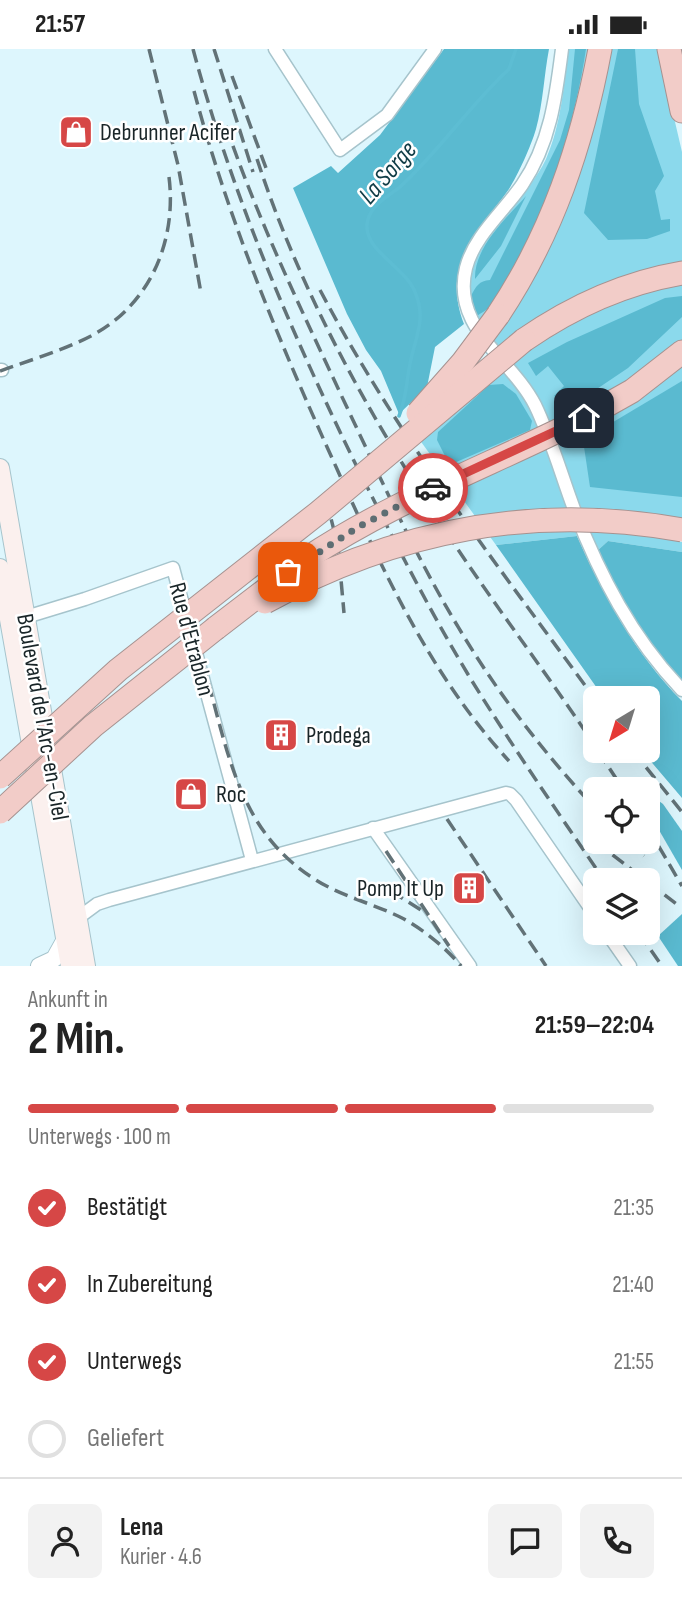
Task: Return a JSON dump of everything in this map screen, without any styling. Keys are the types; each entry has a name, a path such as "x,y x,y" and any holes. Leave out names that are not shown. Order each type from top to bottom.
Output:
{"highway":[{"path":"356,480 447,381 498,316 539,245 560,197 584,124 600,49"},
{"path":"669,49 682,111"},
{"path":"0,777 118,670 356,480 524,340 596,297 636,283 682,273"},
{"path":"0,812 93,726 271,585 334,541 423,493 606,407 682,352"},
{"path":"216,628 345,562 433,535 493,524 558,519 620,521 682,530"}],"main road":[{"name":"Boulevard de l'Arc-en-Ciel","path":"0,468 86,966"},
{"name":"Boulevard de l'Arc-en-Ciel","path":"0,568 66,936 61,963"}],"street":[{"path":"275,49 340,150 387,114 435,49"},
{"path":"562,49 557,95 544,144 524,182 474,248 466,268 464,295 471,320 479,334 520,384 541,418 596,565 642,644 682,690"},
{"name":"Rue d'Etrablon","path":"26,617 173,568 252,860"},
{"path":"66,936 78,918 97,904 109,900 506,793 510,794 583,898"},
{"path":"373,828 470,966"},
{"path":"58,894 78,918"},
{"path":"615,945 630,966"}],"shaded area":[{"path":"444,49 549,49 538,119 528,152 509,189 466,251 460,267 458,303 464,324 435,347 427,387 399,414 381,371 366,350 347,314 293,188 331,166 338,173 380,135"},
{"path":"568,49 590,49 577,109 552,191 481,326 472,301 471,278 489,237 534,179 546,159 558,119"},
{"path":"575,49 586,49 576,104 552,184 504,290 494,304 477,316 471,296 478,285 490,280 560,140 569,110"},
{"path":"606,49 658,49 682,152 682,261 632,274 584,292 540,316 499,347 491,338"},
{"path":"618,49 635,49 639,104 664,176 655,191 661,220 670,219 670,231 647,239 608,240 584,213"},
{"path":"526,196 501,246 475,279 476,267 486,244"},
{"path":"682,281 682,525 580,511 545,411 509,362 596,306"},
{"path":"682,296 682,317 628,368 573,405 554,396 564,386 548,366 536,376 528,363 567,342 665,298"},
{"path":"500,369 528,405 539,426 577,536 496,545 419,439"},
{"path":"682,381 682,497 590,487 583,440"},
{"path":"503,384 516,394 532,421 530,430 454,463 447,460 437,440 438,432 489,385"},
{"path":"585,530 651,535 682,542 682,552 608,541 596,552"},
{"path":"577,536 598,580 635,644 682,701 682,798 652,763 660,763 660,686 596,686 496,545"},
{"path":"608,541 682,552 682,683 635,620 596,552"},
{"path":"660,802 682,831 682,870 660,832"},
{"path":"682,914 682,966 678,966 660,939 660,934"}],"waterway":[{"name":"La Sorge","path":"399,416 419,328 420,311 410,283 372,243 368,234 368,218 375,207 429,158 481,97 509,69 516,49"}],"railway":[{"path":"149,49 178,165 201,293"},
{"path":"193,49 226,157 265,262 286,314 357,467 427,602 472,681 596,868"},
{"path":"214,49 253,172"},
{"path":"232,76 266,168"},
{"path":"194,91 223,188 258,283 296,376 373,547 433,659 481,728 509,761"},
{"path":"226,126 252,196 296,298 430,578 463,635 509,703 583,794"},
{"path":"257,159 297,263 320,314 372,413 430,508 583,729"},
{"path":"0,371 91,336 112,323 129,307 144,289 163,247 170,201 169,177"},
{"path":"320,290 415,449 585,686"},
{"path":"326,499 338,546 344,613"},
{"path":"181,582 236,778 259,824 293,863 316,880 404,919 434,940 461,966"},
{"path":"606,763 615,777"},
{"path":"643,763 682,812"},
{"path":"447,819 546,966"},
{"path":"660,848 682,886"},
{"path":"386,851 449,946"},
{"path":"611,854 630,868"},
{"path":"391,891 421,910"},
{"path":"660,891 679,906"},
{"path":"647,945 662,966"}],"way so far":[{"path":"288,572 360,526 433,488"}],"place":[{"name":"Debrunner Acifer","path":"76,132"},
{"name":"Prodega","path":"281,735"},
{"name":"Roc","path":"191,794"},
{"name":"Pomp It Up","path":"469,888"}],"route":[{"path":"433,488 584,418"}]}
